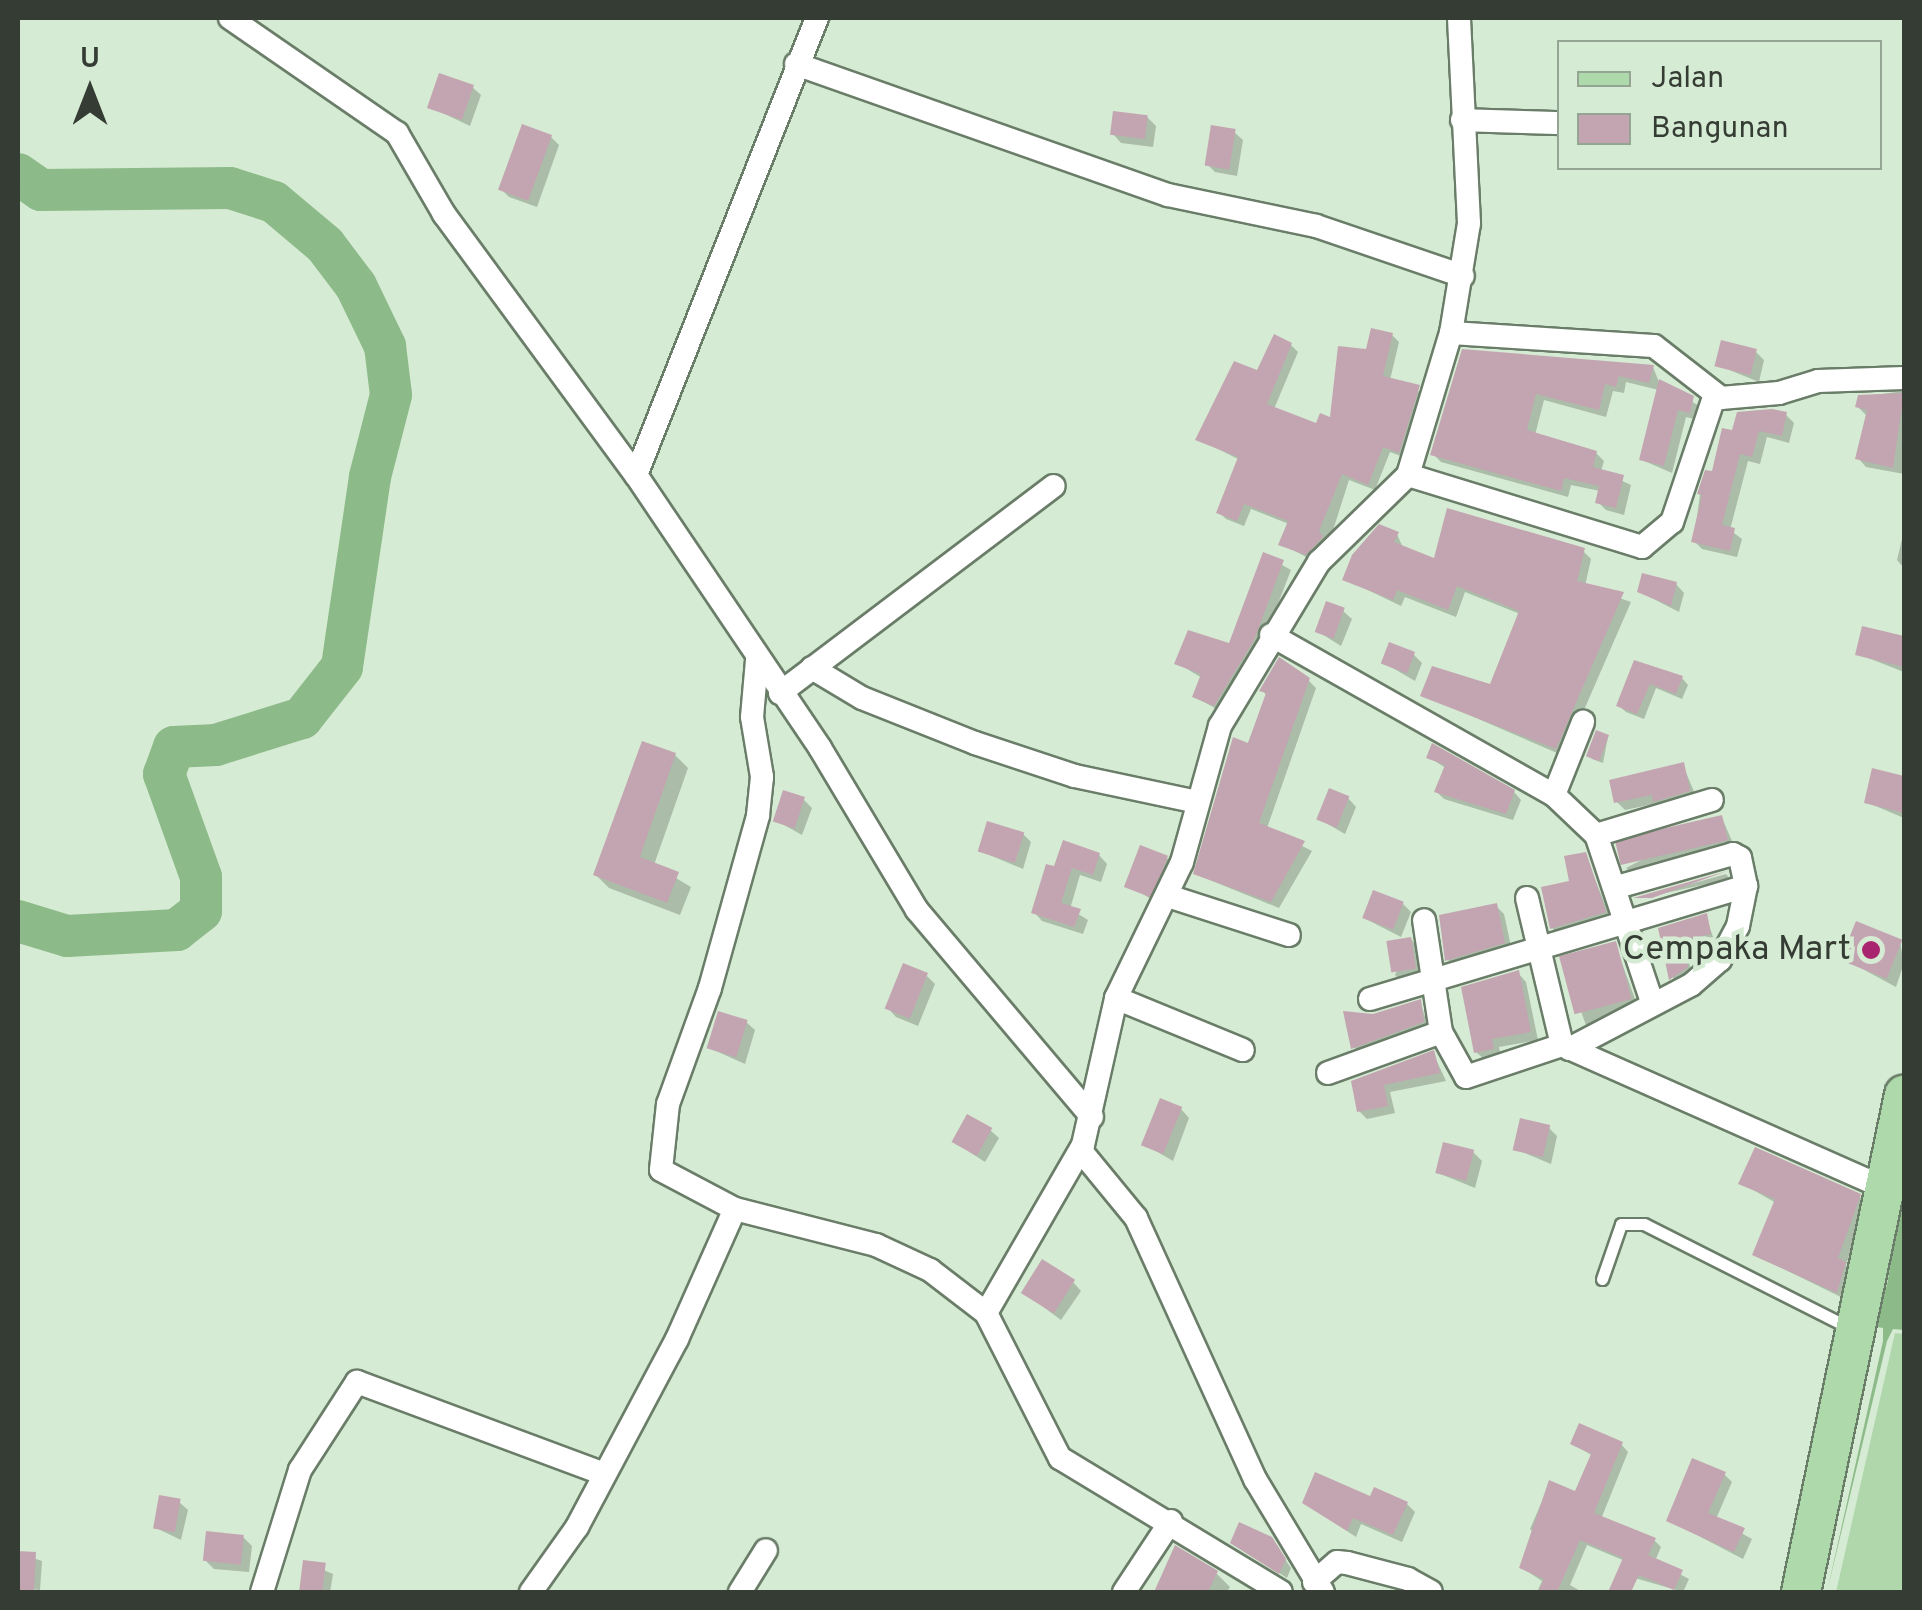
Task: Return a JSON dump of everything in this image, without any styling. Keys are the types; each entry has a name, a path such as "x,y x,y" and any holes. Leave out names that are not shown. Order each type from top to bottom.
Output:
{"main road":[{"path":"1800,1592 1904,1095"}],"street":[{"path":"230,18 389,124 444,214 636,475 917,910 1087,1135 1136,1218 1255,1479 1319,1587 1337,1562 1408,1579 1432,1592"},
{"path":"636,475 817,18"},
{"path":"986,1313 1087,1135 1116,998 1168,896 1220,726 1271,634 1319,562 1408,475 1451,334 1469,223 1459,18"},
{"path":"796,64 1168,194 1316,226 1462,276"},
{"path":"1462,120 1557,124"},
{"path":"1451,334 1654,346 1714,397 1766,395 1818,381 1904,378"},
{"path":"1408,475 1642,547 1672,522 1714,397"},
{"path":"779,691 1054,486"},
{"path":"1271,634 1554,795 1596,834 1617,886 1652,1002"},
{"path":"760,664 752,717 762,777 758,816 710,988 668,1104 660,1164 687,1189 735,1209 876,1246 930,1270 986,1313 1050,1448 1099,1484 1171,1521 1281,1592"},
{"path":"812,668 862,698 975,743 1075,776 1197,802"},
{"path":"1554,795 1583,722"},
{"path":"1596,834 1712,800"},
{"path":"1424,920 1441,1032 1466,1076 1566,1047 1691,985 1720,960 1738,926 1746,886 1740,858 1733,854 1617,886"},
{"path":"1370,999 1626,926 1746,886"},
{"path":"1168,896 1289,936"},
{"path":"1528,898 1566,1047"},
{"path":"1116,998 1243,1050"},
{"path":"1328,1073 1441,1032"},
{"path":"1566,1047 1885,1188"},
{"path":"532,1592 604,1474 677,1339 735,1209"},
{"path":"262,1592 300,1470 358,1382 604,1474"},
{"path":"1124,1592 1171,1521"},
{"path":"740,1592 766,1550"}],"lane":[{"path":"1602,1279 1621,1224 1644,1224 1857,1332"}],"shaded area":[{"path":"1904,1183 1904,1330 1893,1329 1887,1341 1827,1592 1883,1341 1883,1328 1872,1326 1887,1285"},
{"path":"1895,1333 1904,1334 1904,1592 1836,1592"}],"building":[{"path":"439,73 474,85 462,120 427,108"},
{"path":"1113,111 1148,115 1145,139 1110,135"},
{"path":"522,124 552,135 528,201 498,190"},
{"path":"1211,125 1236,129 1229,169 1205,165"},
{"path":"1371,328 1393,333 1383,376 1420,385 1399,453 1383,447 1368,485 1342,474 1319,531 1323,537 1306,555 1278,545 1288,521 1244,504 1237,521 1216,513 1238,457 1195,440 1234,361 1257,370 1274,334 1292,343 1267,404 1316,423 1320,413 1330,417 1338,346 1366,349"},
{"path":"1721,340 1757,349 1750,375 1714,366"},
{"path":"1462,349 1654,365 1649,383 1619,376 1616,387 1605,384 1599,410 1536,394 1527,430 1597,451 1593,467 1624,475 1616,508 1595,503 1599,486 1564,478 1561,491 1430,455"},
{"path":"1659,379 1694,396 1690,413 1678,410 1664,466 1639,460"},
{"path":"1904,393 1893,468 1855,459 1867,410 1855,407 1858,395"},
{"path":"1737,412 1787,412 1782,436 1759,431 1752,457 1740,454 1722,525 1735,528 1730,551 1691,542 1702,495 1697,494 1705,470 1712,471 1722,428 1732,430"},
{"path":"1447,508 1585,548 1577,581 1624,592 1556,749 1420,696 1432,666 1490,684 1519,611 1457,586 1448,610 1397,590 1393,600 1342,580 1352,555 1379,524 1399,532 1394,542 1434,558"},
{"path":"1263,552 1284,560 1254,640 1214,706 1192,697 1201,674 1174,664 1188,630 1229,643"},
{"path":"1642,573 1677,582 1671,606 1637,592"},
{"path":"1326,601 1345,608 1334,639 1315,632"},
{"path":"1862,626 1904,636 1904,667 1855,655"},
{"path":"1389,642 1415,652 1407,674 1381,663"},
{"path":"1279,657 1310,678 1259,823 1305,841 1271,902 1193,874 1233,737 1248,743 1266,693 1259,691"},
{"path":"1634,660 1683,676 1676,694 1650,684 1637,714 1616,706"},
{"path":"1596,730 1609,735 1599,761 1586,756"},
{"path":"642,741 676,753 640,857 679,872 667,903 593,875"},
{"path":"1432,743 1515,790 1506,814 1434,792 1445,765 1426,758"},
{"path":"1684,762 1690,791 1653,802 1652,795 1614,803 1609,780"},
{"path":"1872,768 1904,776 1904,813 1864,803"},
{"path":"1329,788 1349,796 1337,828 1316,820"},
{"path":"783,790 805,797 795,828 773,821"},
{"path":"1722,815 1728,840 1621,865 1615,840"},
{"path":"987,821 1024,832 1015,863 978,852"},
{"path":"1063,840 1100,853 1093,875 1072,868 1061,903 1081,909 1074,927 1031,913 1046,864 1054,866"},
{"path":"1140,845 1168,856 1152,898 1124,887"},
{"path":"1586,852 1606,912 1550,929 1541,887 1569,881 1564,856"},
{"path":"1727,871 1652,898 1633,898"},
{"path":"1373,890 1404,902 1393,930 1362,918"},
{"path":"1497,903 1505,943 1445,961 1439,915"},
{"path":"1707,913 1711,934 1683,940 1688,967 1669,980 1658,928"},
{"name":"Cempaka Mart","path":"1856,921 1902,940 1887,979 1840,960"},
{"path":"1411,937 1416,969 1391,973 1386,941"},
{"path":"1616,941 1632,999 1575,1014 1559,956"},
{"path":"903,963 928,973 910,1019 885,1008"},
{"path":"1519,970 1531,1032 1492,1039 1494,1049 1474,1053 1461,987"},
{"path":"1421,999 1424,1022 1351,1049 1343,1011 1373,1014"},
{"path":"718,1011 748,1020 736,1057 707,1048"},
{"path":"1434,1050 1440,1073 1384,1085 1388,1106 1357,1112 1351,1081"},
{"path":"1160,1098 1182,1107 1163,1154 1141,1145"},
{"path":"967,1114 992,1128 977,1156 951,1142"},
{"path":"1520,1118 1550,1125 1543,1157 1513,1150"},
{"path":"1443,1142 1474,1150 1466,1181 1435,1173"},
{"path":"1755,1147 1861,1194 1838,1258 1846,1262 1837,1293 1752,1255 1775,1199 1738,1184"},
{"path":"1042,1259 1075,1280 1054,1314 1021,1293"},
{"path":"1579,1423 1623,1442 1594,1513 1656,1538 1648,1555 1683,1570 1674,1590 1639,1575 1631,1592 1608,1592 1623,1558 1580,1540 1557,1592 1538,1592 1544,1579 1519,1568 1549,1480 1575,1491 1591,1454 1570,1444"},
{"path":"1692,1458 1726,1472 1708,1513 1745,1528 1734,1552 1666,1521"},
{"path":"1315,1472 1370,1496 1374,1487 1408,1502 1393,1535 1353,1518 1347,1531 1302,1503"},
{"path":"159,1495 181,1499 175,1532 153,1528"},
{"path":"1239,1522 1272,1537 1286,1559 1279,1574 1230,1543"},
{"path":"206,1531 244,1535 241,1565 203,1561"},
{"path":"1175,1545 1218,1571 1208,1592 1154,1592"},
{"path":"18,1551 36,1552 34,1592 18,1592"},
{"path":"303,1560 326,1563 322,1592 299,1592"}],"waterway":[{"path":"18,174 41,190 230,188 274,202 325,245 356,286 385,346 391,395 370,477 342,667 302,718 216,745 174,747 164,774 201,877 201,911 177,930 67,936 18,921"}],"place":[{"name":"Cempaka Mart","path":"1871,950"}]}
